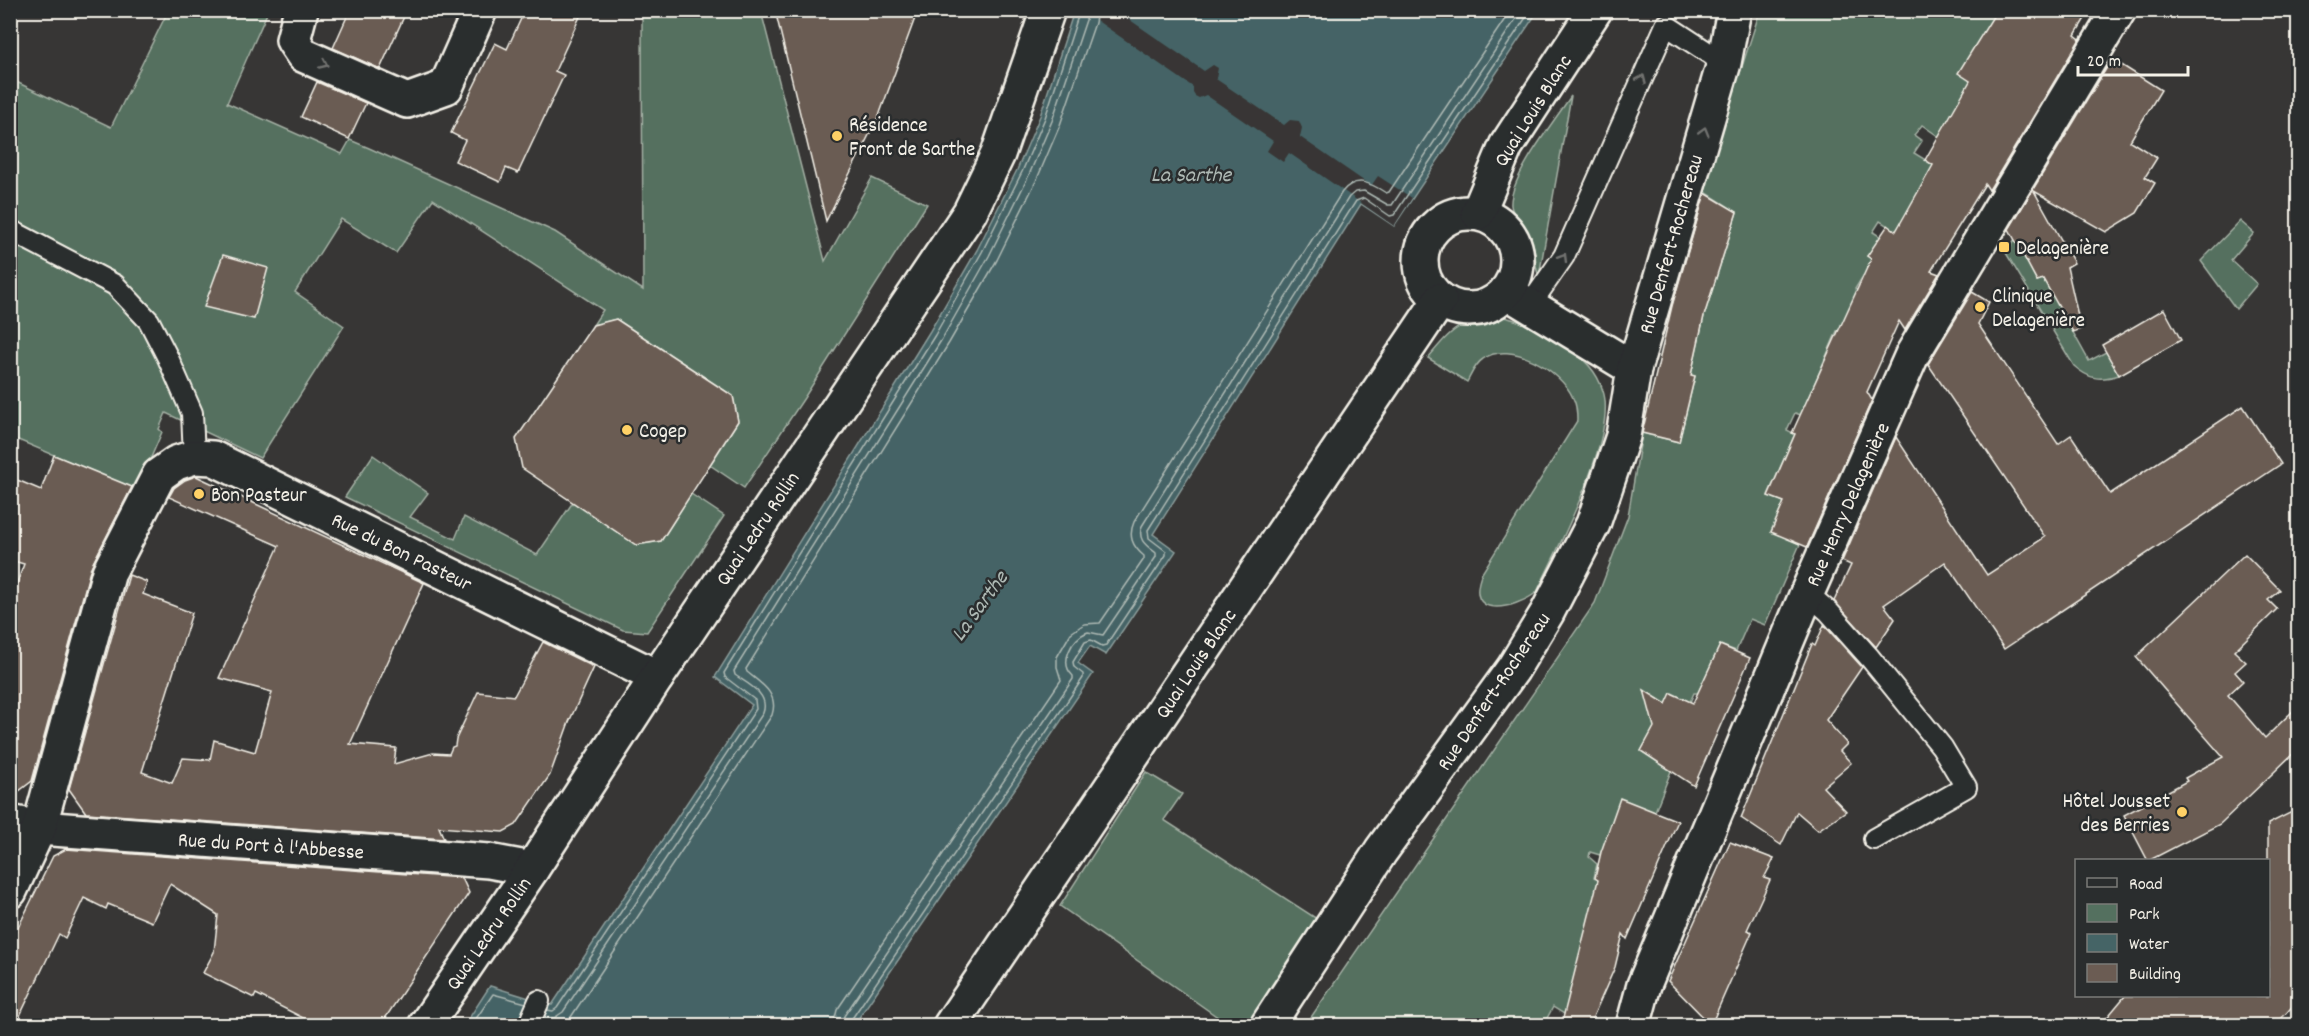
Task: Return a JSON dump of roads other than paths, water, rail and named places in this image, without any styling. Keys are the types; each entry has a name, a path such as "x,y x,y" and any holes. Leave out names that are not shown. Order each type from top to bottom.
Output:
{"street":[{"path":"301,10 293,40 303,55 407,101 446,87 480,10"},
{"name":"Quai Ledru Rollin","path":"424,1026 532,869 657,677 970,212 998,154 1048,10"},
{"name":"Quai Louis Blanc","path":"1478,213 1506,147 1595,10"},
{"name":"Rue Denfert-Rochereau","path":"1267,1026 1381,851 1513,669 1547,613 1593,524 1623,436 1634,369 1724,63 1734,10"},
{"name":"Rue Henry Delagenière","path":"1633,1026 1644,984 1807,593 1912,355 2119,10"},
{"path":"1518,298 1513,281 1517,268 1514,243 1498,223 1478,213 1449,217 1429,232 1420,256 1424,281 1440,300 1453,308 1468,310 1518,298 1634,369"},
{"name":"Quai Louis Blanc","path":"950,1026 1440,300"},
{"path":"10,891 25,825 109,572 159,475 176,463 194,457"},
{"name":"Rue du Bon Pasteur","path":"194,457 213,458 657,677"},
{"name":"Rue du Port à l'Abbesse","path":"25,825 489,861 532,869"}],"lane":[{"path":"1518,298 1564,256 1666,25 1724,63"},
{"path":"10,230 116,285 149,321 192,413 194,457"},
{"path":"1807,593 1829,612 1870,658 1942,747 1966,787 1874,839"},
{"path":"528,1026 539,1001"}],"water":[{"name":"La Sarthe","path":"1074,11 1538,11 1394,226 1361,204 1153,534 1176,551 1106,655 1090,646 1078,663 1093,674 854,1025 464,1026 490,986 552,1005 752,705 715,677 930,331 977,250 1017,170 1040,116"}],"place":[{"name":"Résidence Front de Sarthe","path":"837,136"},
{"name":"Delagenière","path":"2004,247"},
{"name":"Clinique Delagenière","path":"1980,307"},
{"name":"Cogep","path":"627,430"},
{"name":"Bon Pasteur","path":"199,494"},
{"name":"Hôtel Jousset des Berries","path":"2182,812"}]}
